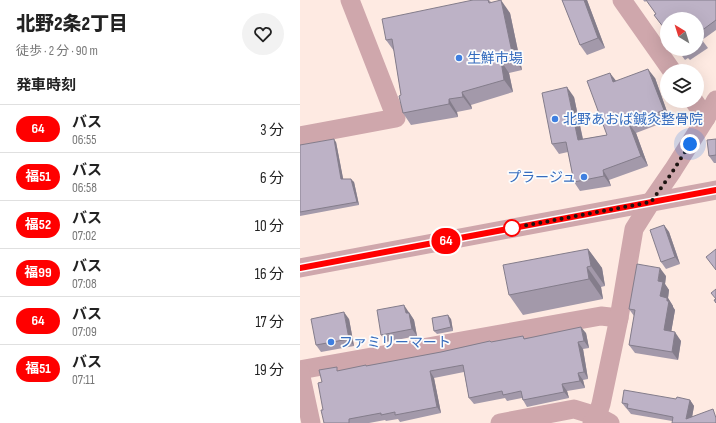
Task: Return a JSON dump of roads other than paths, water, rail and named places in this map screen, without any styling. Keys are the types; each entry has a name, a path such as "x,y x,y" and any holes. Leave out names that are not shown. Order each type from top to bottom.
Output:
{"street":[{"path":"300,136 396,118 350,0"},
{"path":"622,0 667,64"},
{"path":"500,423 574,410 600,421 601,404 619,318 634,229 671,174 716,100"},
{"path":"699,108 706,118"},
{"path":"300,268 716,190"},
{"path":"311,423 300,371 601,316 619,318"}],"place":[{"name":"生鮮市場","path":"459,58"},
{"name":"北野あおば鍼灸整骨院","path":"555,119"},
{"name":"プラージュ","path":"584,177"},
{"name":"ファミリーマート","path":"331,342"}]}
